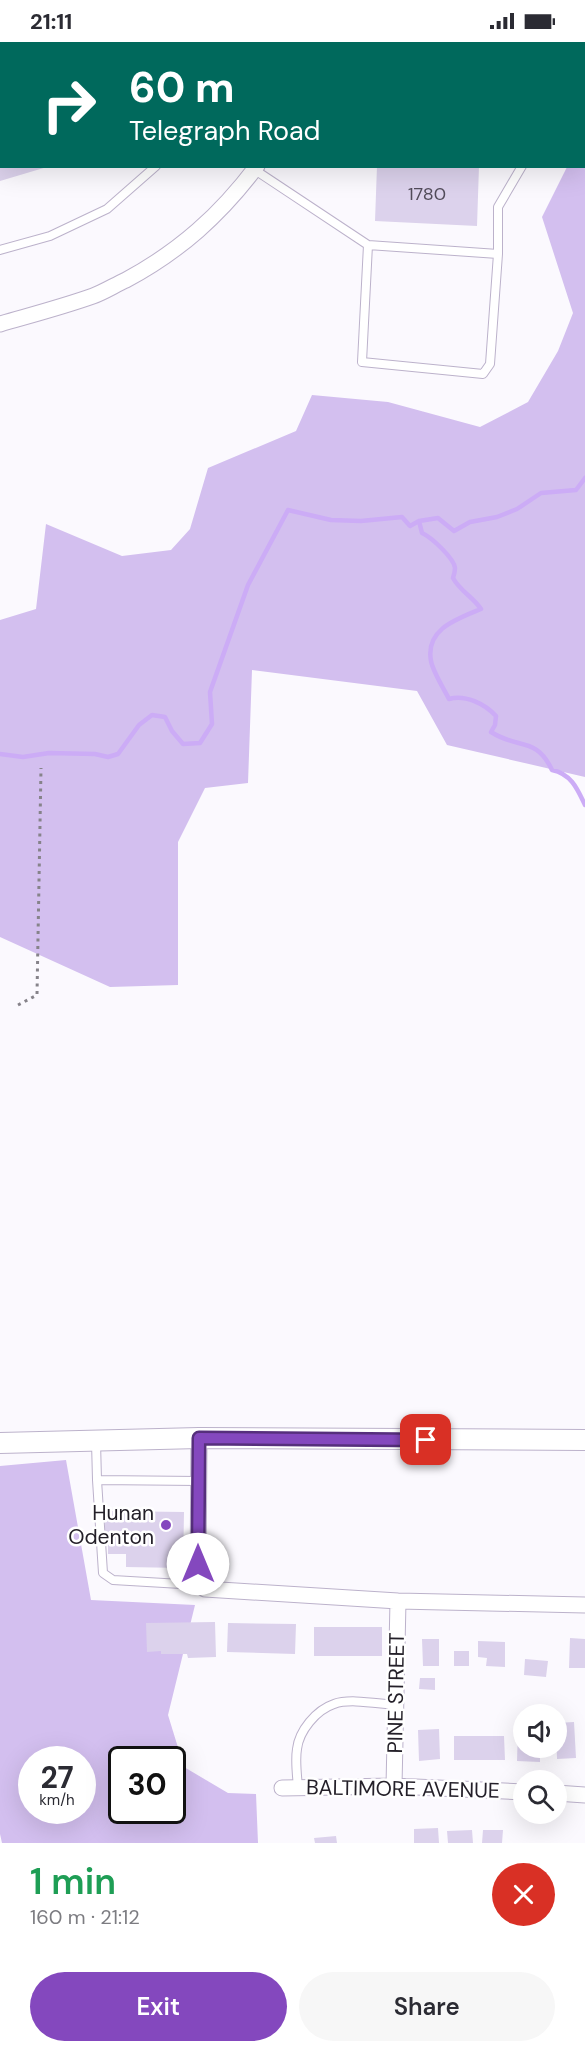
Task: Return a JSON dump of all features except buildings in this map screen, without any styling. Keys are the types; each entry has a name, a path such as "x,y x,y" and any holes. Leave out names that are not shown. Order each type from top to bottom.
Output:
{"main road":[{"path":"0,1443 199,1438 585,1440"}],"street":[{"path":"0,324 95,296 176,250 233,198 256,168"},
{"path":"199,1438 201,1587 398,1601 585,1605"},
{"name":"PINE STREET","path":"394,1786 398,1601"},
{"name":"BALTIMORE AVENUE","path":"282,1788 394,1786 513,1791"},
{"path":"567,1794 585,1795"}],"lane":[{"path":"0,250 50,236 107,208 154,168"},
{"path":"256,168 368,245 498,254"},
{"path":"368,245 362,362 483,374 490,364 498,254 498,207 521,168"},
{"path":"96,1440 103,1574 113,1580 201,1587"},
{"path":"97,1480 198,1481"},
{"path":"298,1787 297,1749 301,1735 309,1722 322,1711 334,1704 346,1702 396,1706"}],"path":[{"path":"18,1005 37,995 41,768"}],"shaded area":[{"path":"566,168 585,168 585,777 447,745 417,691 252,670 248,783 205,788 178,842 178,985 110,987 0,937 0,620 36,609 46,524 122,556 171,550 190,529 208,468 296,431 312,395 388,402 480,427 528,402 558,351 573,313 542,217"},
{"path":"66,1460 91,1600 195,1605 168,1715 178,1746 108,1746 108,1824 186,1824 186,1768 228,1793 256,1794 258,1843 2,1843 0,1834 0,1466"}],"waterway":[{"path":"0,754 23,757 49,753 95,754 108,757 118,754 139,725 152,715 165,717 172,731 183,744 200,743 212,724 210,692 248,585 288,510 331,520 361,521 402,517 410,526 419,521 438,518 454,531 470,522 497,517 517,509 541,493 576,490 585,478"},
{"path":"419,521 422,533 442,548 454,564 453,578 456,583 481,609 453,621 438,633 433,641 430,650 432,665 449,699 462,698 481,704 496,716 491,732 540,752 552,770 569,778 585,805"}],"place":[{"name":"Hunan Odenton","path":"166,1525"}],"route":[{"path":"198,1564 199,1438 426,1440"}]}
